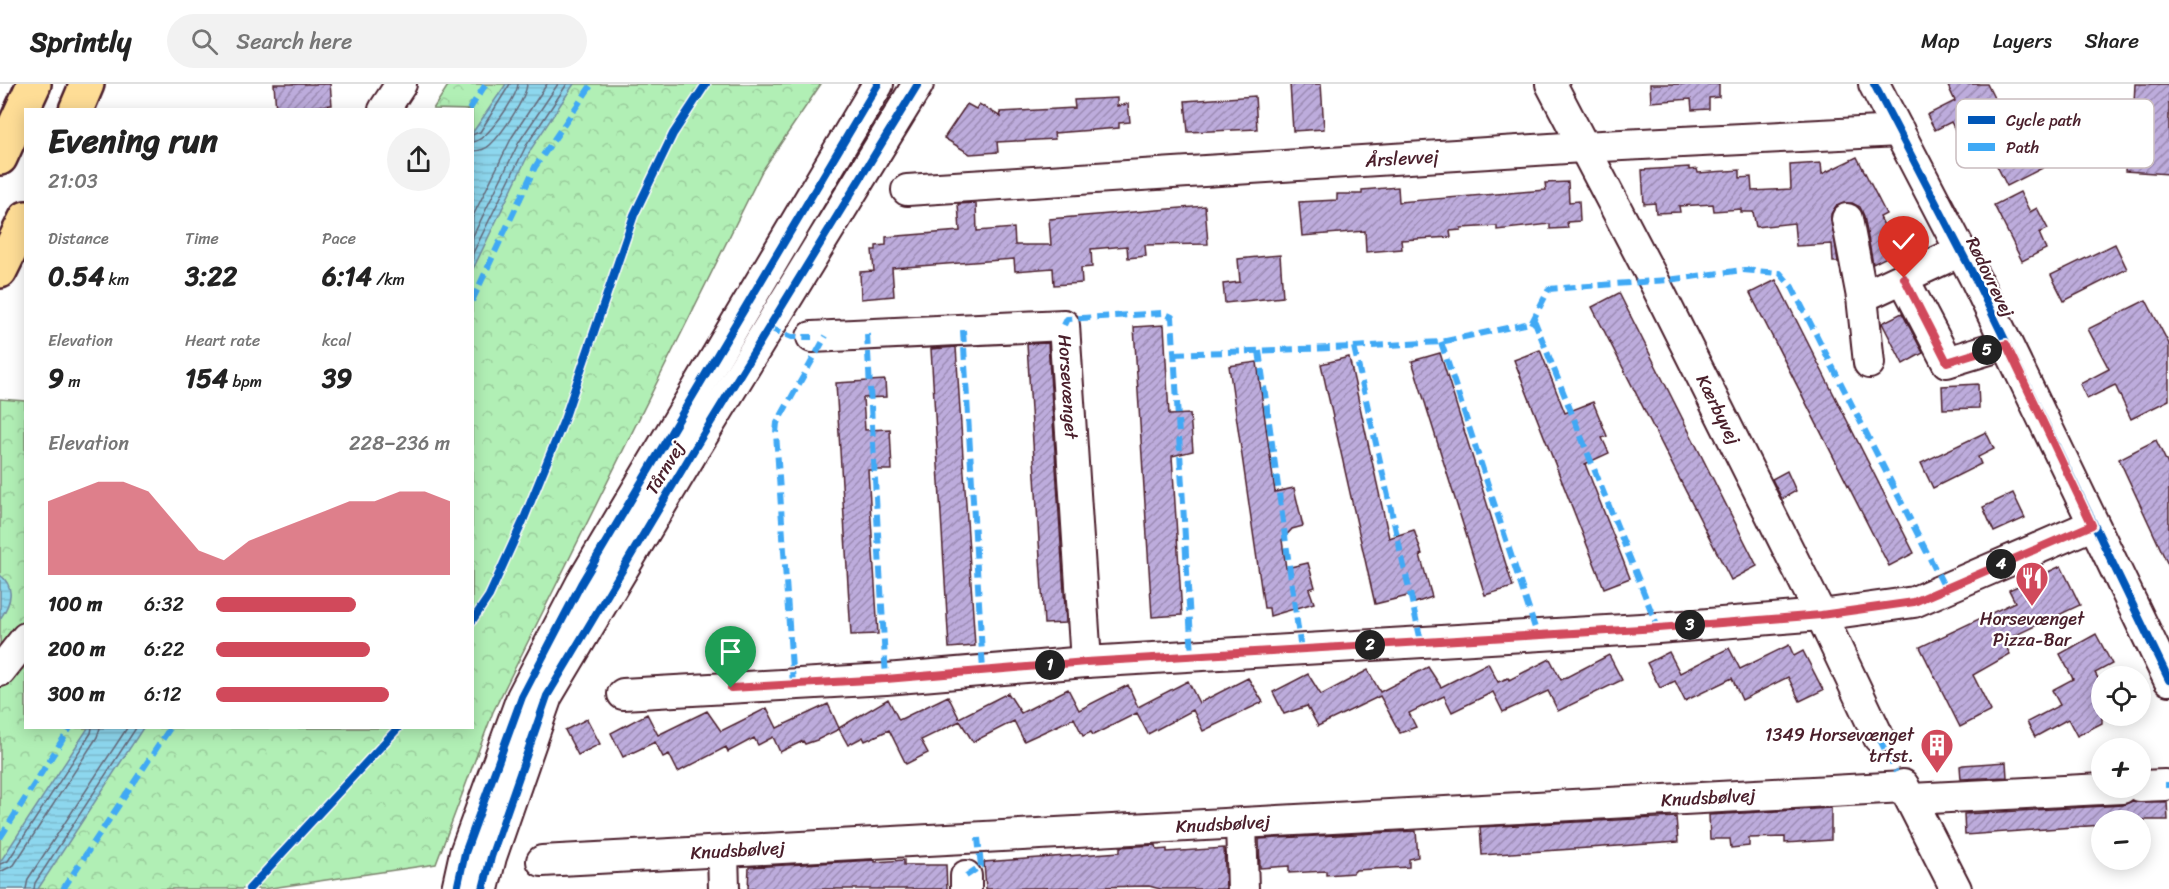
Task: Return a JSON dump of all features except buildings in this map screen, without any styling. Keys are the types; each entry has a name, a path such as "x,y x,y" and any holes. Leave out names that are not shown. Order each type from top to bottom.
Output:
{"highway":[{"path":"0,158 34,84"},
{"path":"77,108 87,84"},
{"path":"0,271 24,222"}],"street":[{"name":"Tårnvej","path":"457,889 465,853 522,697 587,575 878,84"},
{"name":"Tårnvej","path":"483,889 491,857 547,696 694,448 918,84"},
{"name":"Kærbyvej","path":"1551,84 1654,281 1821,615 1879,738"},
{"name":"Rødovrevej","path":"1874,84 1961,251 2169,680"},
{"name":"Årslevvej","path":"907,190 1582,147 1899,131"},
{"path":"1847,219 1862,297 1869,363"},
{"path":"1862,297 1961,251"},
{"path":"1904,278 1935,366 2006,344"},
{"name":"Horsevænget","path":"813,337 1064,325 1086,662"},
{"path":"623,694 886,679 1086,662 1658,628 1821,615 1914,602 2092,525"},
{"path":"0,671 24,641"},
{"path":"1904,786 1956,889"},
{"name":"Knudsbølvej","path":"542,861 723,853 1904,786 2091,788"},
{"path":"1241,824 1243,889"},
{"path":"723,853 724,889"}],"green space":[{"path":"449,84 821,84 762,171 493,712 436,864 264,889 0,889 0,399 24,401 24,729 474,729 474,108 434,108"}],"water":[{"path":"506,84 574,84 531,149 474,267 474,131"},
{"path":"0,575 9,585 10,597 7,608 0,619"},
{"path":"87,729 142,729 38,889 0,889 0,862"}],"marked path":[{"path":"470,108 486,84"},
{"path":"474,297 535,167 592,84"},
{"path":"1531,324 1549,289 1668,280 1743,270 1780,273 1792,287 1945,588"},
{"path":"1064,325 1067,319 1163,313 1172,317 1192,656"},
{"path":"1354,347 1441,342 1535,322 1658,628"},
{"path":"769,328 792,337 812,337"},
{"path":"963,330 983,671"},
{"path":"867,334 886,679"},
{"path":"793,684 776,433 777,423 826,336"},
{"path":"1441,342 1537,634"},
{"path":"1174,354 1354,347 1421,641"},
{"path":"1259,351 1301,650"},
{"path":"0,838 69,729"},
{"path":"63,889 169,729"},
{"path":"1879,738 1896,772"},
{"path":"966,876 981,866 978,838"}],"cycle path":[{"path":"474,618 489,596 523,521 564,420 634,215 673,134 706,84"},
{"path":"457,889 465,853 522,697 581,584 878,84"},
{"path":"483,889 491,857 547,696 695,448 918,84"},
{"path":"1874,84 1976,280 2169,680"},
{"path":"249,889 397,729"}],"place":[{"name":"Horsevænget Pizza-Bar","path":"2032,607"},
{"name":"1349 Horsevænget trfst.","path":"1937,774"}],"route":[{"path":"731,688 886,679 1086,662 1658,628 1821,615 1914,602 2092,525 2006,344 1947,362 1904,278"}]}
